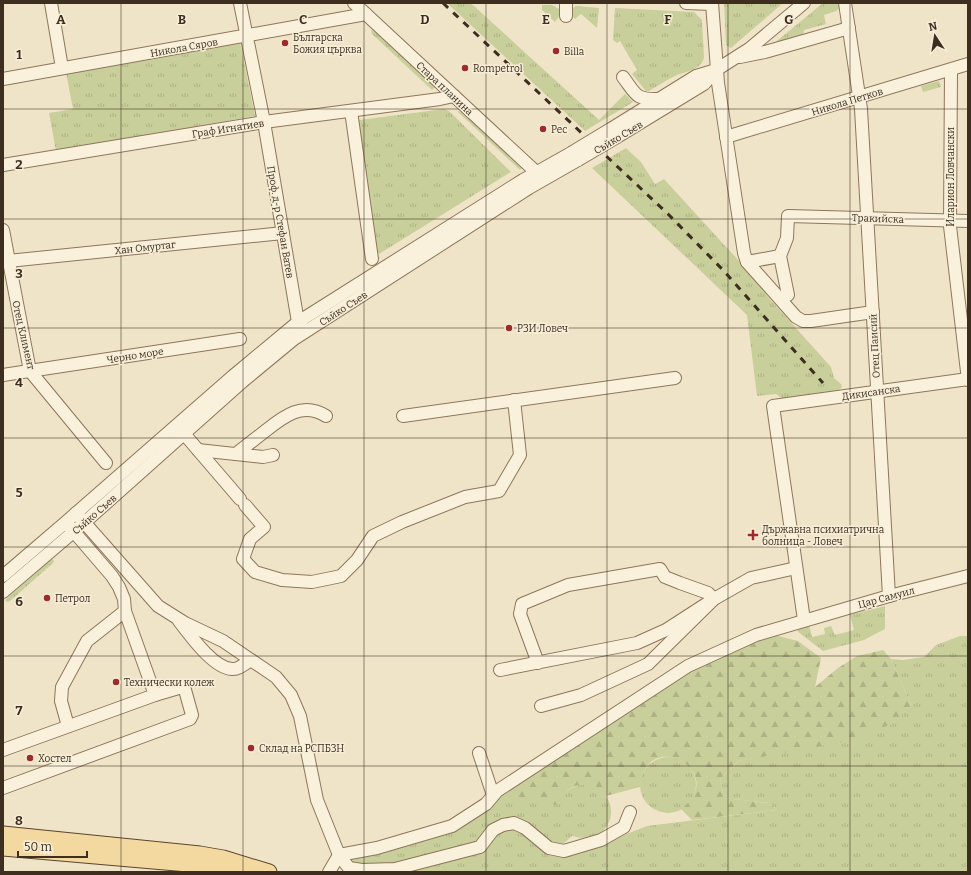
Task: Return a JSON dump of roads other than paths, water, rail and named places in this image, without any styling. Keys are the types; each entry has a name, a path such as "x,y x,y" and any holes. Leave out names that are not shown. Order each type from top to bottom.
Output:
{"main road":[{"path":"3,834 200,854 223,858 270,872"},
{"path":"3,848 188,864 244,872"},
{"path":"3,855 188,864"}],"street":[{"path":"51,3 62,68"},
{"path":"240,3 247,36"},
{"name":"Стара планина","path":"354,3 539,176"},
{"path":"566,3 566,16"},
{"path":"686,3 712,4 716,70 744,253 747,262 796,317 803,321 873,312"},
{"name":"Съйко Съев","path":"3,576 70,527 85,522 258,354 539,176 613,133 704,84 716,70 748,49 804,3"},
{"path":"845,3 860,97"},
{"name":"Никола Сяров","path":"3,79 366,14"},
{"path":"733,59 765,52 849,28"},
{"name":"Проф. д-р Стефан Ватев","path":"247,36 301,327"},
{"name":"Никола Петков","path":"726,137 961,68"},
{"name":"Иларион Ловчански","path":"961,68 950,220 968,379"},
{"name":"Съйко Съев","path":"613,133 660,99 698,75 716,70"},
{"path":"623,77 639,97 646,100 660,99"},
{"name":"Граф Игнатиев","path":"3,165 264,122 454,96"},
{"name":"Отец Паисий","path":"860,97 889,596"},
{"path":"351,111 372,259"},
{"name":"Тракийска","path":"780,256 787,238 788,216 950,220 968,222"},
{"name":"Отец Климент","path":"3,230 30,371 106,462"},
{"name":"Хан Омуртаг","path":"8,261 283,233"},
{"path":"747,262 780,256 788,294"},
{"name":"Черно море","path":"3,375 240,339"},
{"path":"403,416 674,378"},
{"name":"Дикисанска","path":"796,568 773,406 968,379"},
{"path":"180,429 264,527 250,539 244,559 256,572 282,580 312,582 341,576 357,560 373,536 402,522 466,497 499,491 520,455 514,400"},
{"path":"236,454 282,417 295,411 308,410 321,413 326,416"},
{"name":"Съйко Съев","path":"3,592 70,527 76,513 180,429"},
{"path":"198,450 263,456 273,455"},
{"path":"76,513 158,606 223,641 276,677 291,695 300,716 317,800 339,855 349,868 362,870 395,869 480,847 493,830 503,825 514,823 525,828 549,848 564,851 601,840 624,827 630,812"},
{"path":"70,527 112,576 119,587 124,599 125,611 155,695"},
{"path":"500,670 637,642 666,630 714,599 751,578 796,568 804,620"},
{"path":"538,663 520,614 522,604 568,585 660,569 665,577 708,593 714,599"},
{"name":"Цар Самуил","path":"339,855 377,848 452,826 486,804 497,791 688,666 756,635 889,596 968,576"},
{"path":"541,706 581,695 648,664 714,599"},
{"path":"68,726 61,701 62,687 87,641 125,611"},
{"path":"176,617 204,652 226,668 233,670 251,660"},
{"path":"3,750 155,695 182,687 185,690 192,715 190,719 3,788"},
{"path":"479,753 493,795"},
{"path":"329,872 339,855"}],"railway":[{"path":"443,3 668,214 723,270 823,383"}],"place":[{"name":"Българска Божия църква","path":"285,43"},
{"name":"Billa","path":"556,51"},
{"name":"Rompetrol","path":"465,68"},
{"name":"Рес","path":"543,129"},
{"name":"РЗИ Ловеч","path":"509,328"},
{"name":"Държавна психиатрична болница - Ловеч","path":"753,535"},
{"name":"Петрол","path":"47,598"},
{"name":"Технически колеж","path":"116,682"},
{"name":"Склад на РСПБЗН","path":"251,748"},
{"name":"Хостел","path":"30,758"}]}
